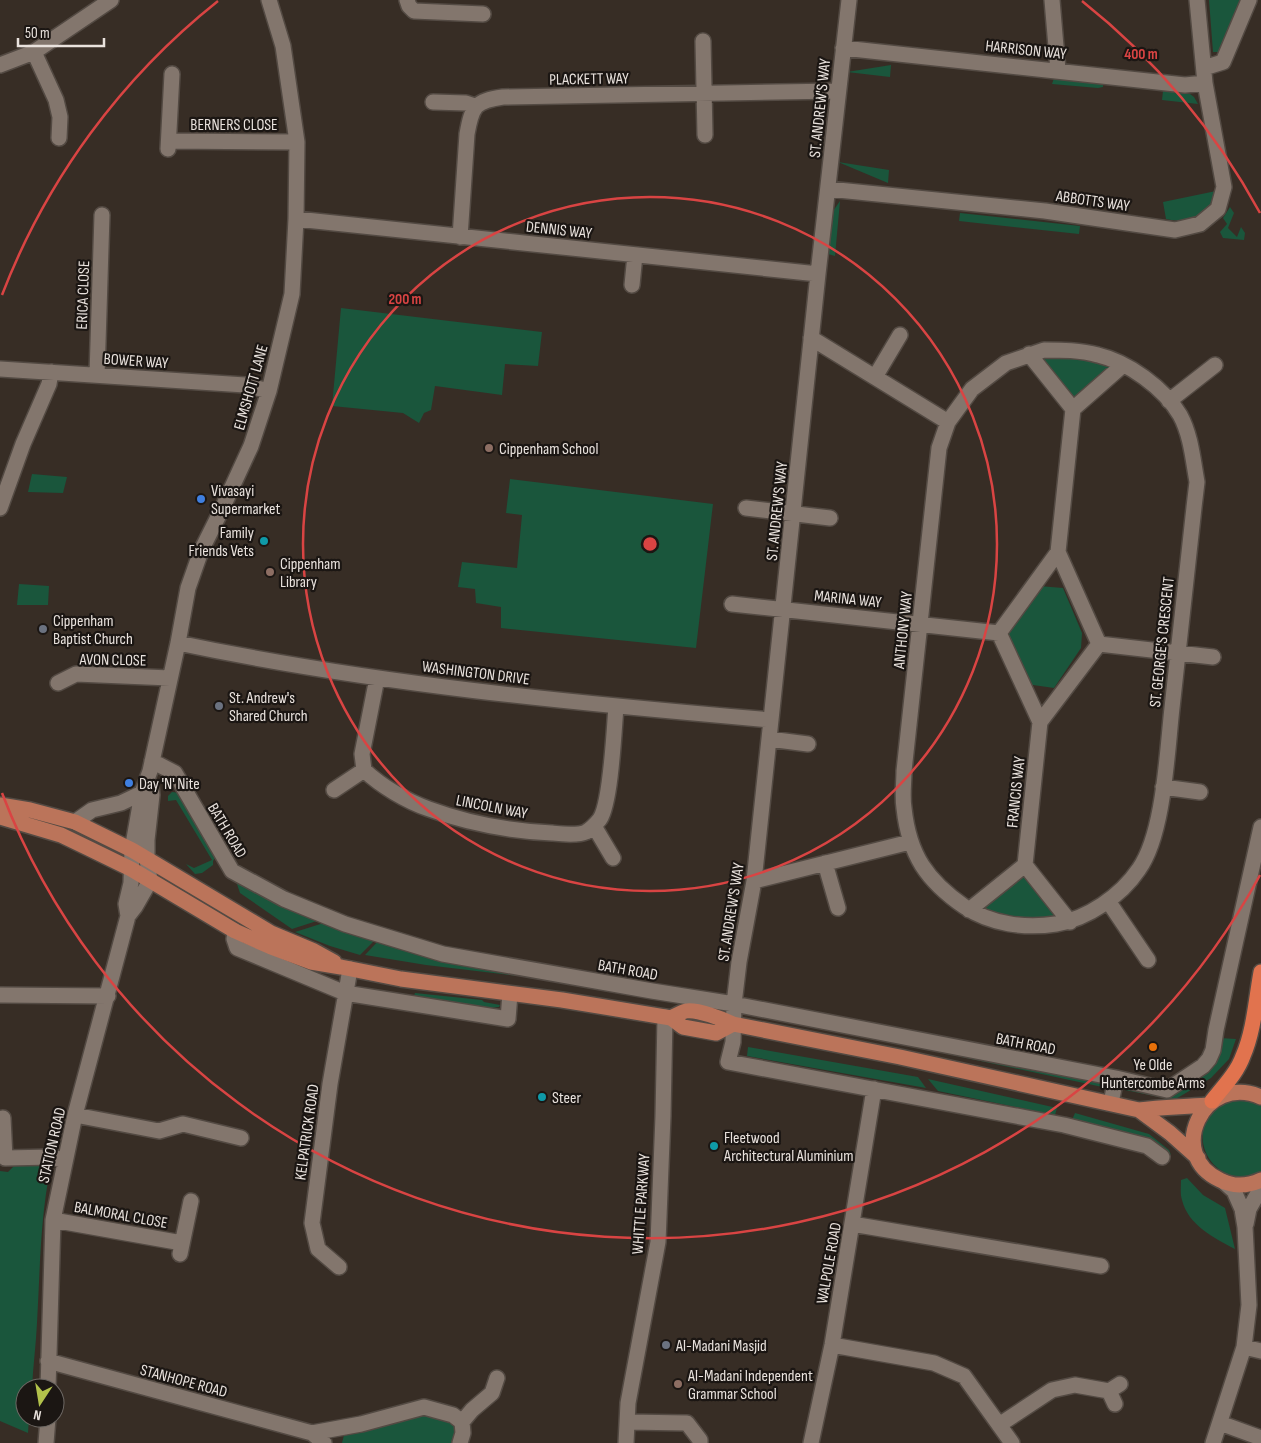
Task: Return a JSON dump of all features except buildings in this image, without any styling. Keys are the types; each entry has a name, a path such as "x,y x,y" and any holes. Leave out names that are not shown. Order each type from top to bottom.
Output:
{"highway":[{"path":"1210,1103 1244,1056 1261,972"}],"main road":[{"path":"0,805 30,810 75,822 132,850 272,933 314,951 346,968"},
{"path":"0,818 61,835 130,869 235,930 271,947 311,962 401,979 562,1000 668,1017 687,1011 719,1017 733,1024 909,1059 1111,1103 1139,1110 1170,1133 1198,1158 1208,1173 1224,1182 1240,1185 1261,1180"},
{"path":"1139,1110 1159,1107 1178,1108 1210,1103 1235,1092 1250,1093 1261,1097"},
{"path":"1198,1158 1194,1142 1195,1127 1198,1119 1210,1103"}],"street":[{"path":"0,65 34,52 111,0"},
{"name":"ELMSHOTT LANE","path":"132,850 142,793 151,766 188,588 198,560 251,446 270,390 292,294 296,219 297,142 283,46 269,0"},
{"path":"407,0 409,6 414,11 445,6 484,14"},
{"name":"ST. ANDREW'S WAY","path":"849,0 754,880 739,962 734,1004 733,1042 728,1062 874,1089"},
{"path":"1052,0 1058,70"},
{"name":"ABBOTTS WAY","path":"828,190 1045,211 1175,230 1200,224 1218,209 1224,187 1204,76 1197,0"},
{"path":"1204,76 1223,62 1249,0"},
{"path":"703,41 705,135"},
{"name":"HARRISON WAY","path":"843,48 1186,85 1204,76"},
{"path":"34,52 56,100 60,116 59,138"},
{"name":"BERNERS CLOSE","path":"172,74 169,145 297,142"},
{"name":"PLACKETT WAY","path":"475,106 487,99 503,97 704,95 838,91"},
{"path":"433,102 466,103 475,106 466,134 460,237"},
{"name":"ERICA CLOSE","path":"97,375 102,215"},
{"name":"DENNIS WAY","path":"296,219 818,274"},
{"path":"632,285 635,255"},
{"path":"874,378 900,335"},
{"path":"812,338 948,422"},
{"name":"ST. GEORGE'S CRESCENT","path":"910,842 926,872 946,894 969,910 1009,925 1044,926 1070,922 1108,900 1124,888 1140,869 1152,843 1163,787 1197,482 1190,443 1180,416 1169,401 1152,382 1123,365 1099,355 1073,350 1044,350 1006,363 972,389 948,422"},
{"path":"1029,354 1073,409"},
{"path":"1099,644 1058,552 1073,409 1123,365"},
{"path":"1169,401 1215,365"},
{"name":"BOWER WAY","path":"0,369 245,385 270,390"},
{"path":"0,508 23,444 49,384 51,372"},
{"name":"ANTHONY WAY","path":"910,842 904,807 904,770 939,448 948,422"},
{"path":"746,508 793,512 830,518"},
{"path":"1058,552 999,633 1040,722 1099,644"},
{"name":"MARINA WAY","path":"732,604 999,633"},
{"name":"WASHINGTON DRIVE","path":"178,643 277,662 377,678 616,706 771,720"},
{"path":"1099,644 1213,657"},
{"name":"AVON CLOSE","path":"58,683 76,674 170,678"},
{"path":"334,790 364,770 362,754 377,678"},
{"path":"613,858 594,826 601,818 607,802 616,706"},
{"name":"FRANCIS WAY","path":"1025,865 1040,722"},
{"path":"769,739 808,744"},
{"name":"ELMSHOTT LANE","path":"147,859 152,795 151,766"},
{"name":"BATH ROAD","path":"151,766 166,768 175,774 232,871 284,899 345,924 443,954 734,1004 1116,1078 1167,1090 1203,1066 1212,1054 1261,826"},
{"name":"LINCOLN WAY","path":"364,770 377,782 427,808 473,824 516,831 562,834 585,832 594,826"},
{"path":"1163,787 1200,792"},
{"path":"75,822 92,810 121,803 142,793"},
{"path":"754,880 910,842"},
{"name":"STATION ROAD","path":"48,1378 53,1220 75,1115 128,916 126,904 131,883 132,850"},
{"path":"147,859 150,880"},
{"path":"825,863 838,908"},
{"path":"969,910 1025,865 1070,922"},
{"name":"STATION ROAD","path":"128,916 150,880"},
{"path":"1108,900 1148,960"},
{"path":"235,930 234,939 237,948 345,992 508,1019 510,994"},
{"name":"KELPATRICK ROAD","path":"339,1266 318,1249 312,1223 330,1084 345,992 346,968"},
{"path":"0,995 108,996"},
{"name":"WHITTLE PARKWAY","path":"626,1443 628,1403 658,1242 668,1017"},
{"path":"1111,1103 1116,1078"},
{"path":"874,1089 1064,1125 1147,1146 1162,1157"},
{"name":"WALPOLE ROAD","path":"811,1443 832,1345 874,1089"},
{"path":"75,1115 159,1131 183,1124 241,1138"},
{"path":"3,1118 5,1158 52,1158 65,1161"},
{"path":"1213,1443 1244,1347 1249,1305 1245,1227 1239,1199 1234,1191 1224,1182"},
{"path":"1245,1227 1249,1209 1261,1188"},
{"name":"BALMORAL CLOSE","path":"53,1220 181,1248 191,1201"},
{"path":"852,1224 1101,1266"},
{"path":"832,1345 934,1363 964,1376 1012,1443"},
{"path":"1244,1347 1261,1351"},
{"name":"STANHOPE ROAD","path":"48,1361 312,1433 324,1443"},
{"path":"460,1443 463,1433 462,1422 472,1410 492,1393 497,1378"},
{"path":"999,1425 1052,1390 1075,1385 1115,1393"},
{"name":"STANHOPE ROAD","path":"312,1433 361,1424 424,1407 453,1415 462,1422"},
{"path":"628,1422 687,1423 700,1440 700,1443"},
{"path":"1220,1423 1261,1438"},
{"path":"46,1443 47,1428"}],"green space":[{"path":"1209,0 1243,0 1221,52 1213,52"},
{"path":"891,65 890,77 847,72"},
{"path":"1055,75 1103,79 1103,87 1052,84"},
{"path":"1163,91 1190,94 1198,104 1162,100"},
{"path":"838,162 889,170 888,183"},
{"path":"1216,191 1212,205 1202,216 1190,220 1166,219 1163,202"},
{"path":"840,201 835,256 828,254 833,211"},
{"path":"1230,207 1234,213 1228,228 1237,237 1241,227 1245,233 1244,240 1223,238 1220,232 1227,224 1223,218"},
{"path":"960,213 1080,226 1079,234 959,221"},
{"path":"341,308 542,332 538,366 505,364 502,395 435,386 431,410 424,413 419,423 403,413 332,406"},
{"path":"1040,356 1088,356 1111,366 1073,399"},
{"path":"32,474 67,477 63,493 28,492"},
{"path":"510,479 713,504 696,648 501,628 501,607 476,603 475,589 458,587 462,562 517,568 522,515 506,513"},
{"path":"19,584 49,586 48,605 17,605"},
{"path":"1039,586 1063,588 1082,633 1081,648 1054,688 1026,684 1007,641 1009,625"},
{"path":"172,792 180,793 218,854 213,861 213,865 202,873 195,874 186,864 194,868 212,860 176,800 168,801 168,796"},
{"path":"1021,871 1056,915 1053,918 1018,918 983,911 982,900"},
{"path":"234,875 323,919 292,929 240,893"},
{"path":"330,921 377,938 360,955 330,946 295,932"},
{"path":"380,939 383,944 478,965 593,985 426,965 365,955"},
{"path":"415,993 482,1000 500,1005 499,1007 490,1008 414,996"},
{"path":"1220,1038 1236,1039 1229,1059 1211,1078 1174,1100 1125,1090 1131,1087 1167,1095"},
{"path":"913,1043 1105,1081 1107,1088 934,1051"},
{"path":"748,1047 918,1077 926,1088 747,1056"},
{"path":"928,1079 1057,1108 1055,1115 938,1091"},
{"path":"1236,1098 1261,1103 1261,1171 1243,1176 1227,1174 1214,1165 1206,1152 1203,1137 1206,1122 1217,1108"},
{"path":"1075,1113 1149,1134 1169,1150 1171,1155 1148,1141 1072,1120"},
{"path":"16,1164 45,1164 50,1170 42,1227 33,1378 15,1378 15,1427 0,1421 0,1171 8,1172"},
{"path":"1187,1178 1203,1195 1225,1208 1235,1249 1203,1230 1190,1217 1185,1209 1181,1193 1181,1180"},
{"path":"426,1411 452,1419 456,1431 453,1443 342,1443 345,1431"},
{"path":"16,1428 28,1428 28,1433"}],"place":[{"name":"Cippenham School","path":"489,448"},
{"name":"Vivasayi Supermarket","path":"201,499"},
{"name":"Family Friends Vets","path":"264,541"},
{"name":"Cippenham Library","path":"270,572"},
{"name":"Cippenham Baptist Church","path":"43,629"},
{"name":"St. Andrew's Shared Church","path":"219,706"},
{"name":"Day 'N' Nite","path":"129,783"},
{"name":"Ye Olde Huntercombe Arms","path":"1153,1047"},
{"name":"Steer","path":"542,1097"},
{"name":"Fleetwood Architectural Aluminium","path":"714,1146"},
{"name":"Al-Madani Masjid","path":"666,1345"},
{"name":"Al-Madani Independent Grammar School","path":"678,1384"}]}
